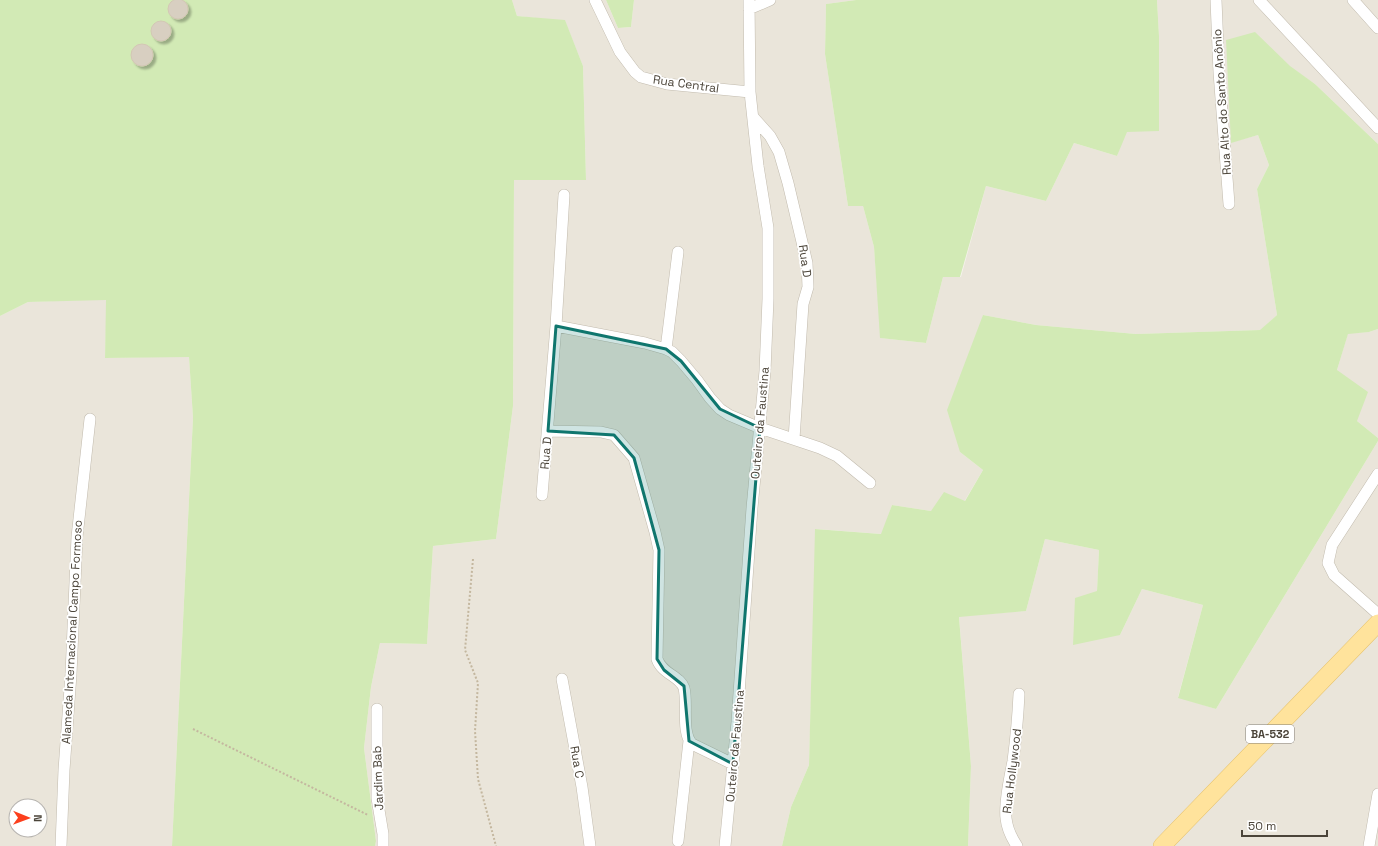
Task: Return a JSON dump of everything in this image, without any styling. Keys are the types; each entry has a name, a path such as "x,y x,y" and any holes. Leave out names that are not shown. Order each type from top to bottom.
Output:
{"main road":[{"name":"BA-532","path":"1162,846 1378,623"}],"street":[{"name":"Rua Central","path":"595,0 626,62 641,76 667,84 750,92"},
{"path":"749,5 770,0"},
{"name":"Rua Alto do Santo Anônio","path":"1216,0 1229,204"},
{"path":"1259,0 1378,128"},
{"path":"1353,0 1378,28"},
{"name":"Outeiro da Faustina","path":"725,846 743,643 752,508 765,371 768,298 768,228 750,92 749,5"},
{"name":"Rua D","path":"753,117 770,136 778,152 788,183 807,263 808,286 804,304 794,440"},
{"name":"Rua D","path":"542,495 556,326 564,195"},
{"path":"666,349 678,252"},
{"path":"556,326 645,343 672,352 698,380 710,398 720,409 760,428 820,448 837,456 870,483"},
{"name":"Alameda Internacional Campo Formoso","path":"61,846 77,537 90,419"},
{"path":"548,431 601,432 614,435 634,458 656,532 658,550 657,658 659,665 679,680 684,686 686,729 689,741 678,841"},
{"path":"1378,474 1332,545 1328,563 1334,574 1378,614"},
{"name":"Rua C","path":"562,679 581,780 590,846"},
{"name":"Rua Hollywood","path":"1018,846 1012,838 1008,828 1006,805 1016,742 1019,694"},
{"name":"Jardim Bab","path":"378,709 377,798 383,834 383,846"},
{"path":"689,741 692,744 733,764"},
{"path":"1369,846 1378,794"}],"path":[{"path":"473,559 465,650 478,683 475,731 478,779 496,846"},
{"path":"193,729 380,820"}],"highlighted area":[{"path":"556,326 666,349 681,361 720,409 760,428 733,764 689,741 684,686 664,670 657,659 659,550 634,458 614,435 548,431"}],"shaded area":[{"path":"512,0 606,0 618,28 631,27 634,0 856,0 826,4 825,54 848,206 863,206 874,247 881,338 926,343 943,277 961,277 986,186 1046,201 1074,143 1117,156 1159,36 1157,0 1378,0 1378,144 1315,84 1290,67 1232,142 1258,135 1269,165 1257,189 1277,315 1261,330 1136,334 1036,325 983,315 960,452 983,470 964,502 931,511 892,505 882,534 816,529 809,765 791,807 782,846 375,846 376,841 364,748 371,687 380,643 427,644 433,546 496,539 513,406 514,180 586,179 583,66 565,21 517,16"},
{"path":"107,299 105,358 189,356 193,418 172,846 0,846 0,316 28,302"},
{"path":"1378,329 1378,438 1357,421 1337,370 1348,333 1369,332"},
{"path":"1378,441 1378,846 968,846 971,766 959,616 1026,611 1045,539 1099,550 1097,592 1120,635 1142,589 1203,605 1178,697 1216,709"}],"green space":[{"path":"0,0 512,0 517,16 565,20 583,66 586,180 514,180 513,406 496,539 433,546 427,644 380,643 371,687 364,748 376,841 375,846 172,846 193,418 189,357 105,358 106,300 28,302 0,316"},
{"path":"606,0 634,0 631,27 618,28"},
{"path":"856,0 1157,0 1159,36 1159,131 1127,132 1117,156 1074,143 1046,201 986,186 960,277 943,277 926,343 880,338 874,247 863,206 848,206 825,54 826,4"},
{"path":"1255,32 1290,66 1315,84 1378,144 1378,329 1369,332 1348,334 1337,370 1368,392 1357,421 1378,438 1378,441 1216,709 1178,698 1203,605 1142,589 1120,635 1073,645 1075,598 1097,591 1099,550 1045,539 1026,611 959,617 971,766 968,846 782,846 791,807 809,765 815,529 881,534 892,505 931,511 944,492 965,501 983,470 960,452 947,410 983,315 1036,325 1136,334 1260,330 1277,315 1257,189 1269,165 1258,135 1231,143 1226,40"}],"building":[{"path":"178,-1 185,2 188,9 185,16 178,19 171,16 168,9 171,2"},
{"path":"157,21 165,21 171,27 171,35 165,41 157,41 151,35 151,27"},
{"path":"142,44 150,47 153,55 150,63 142,66 134,63 131,55 134,47"}]}
